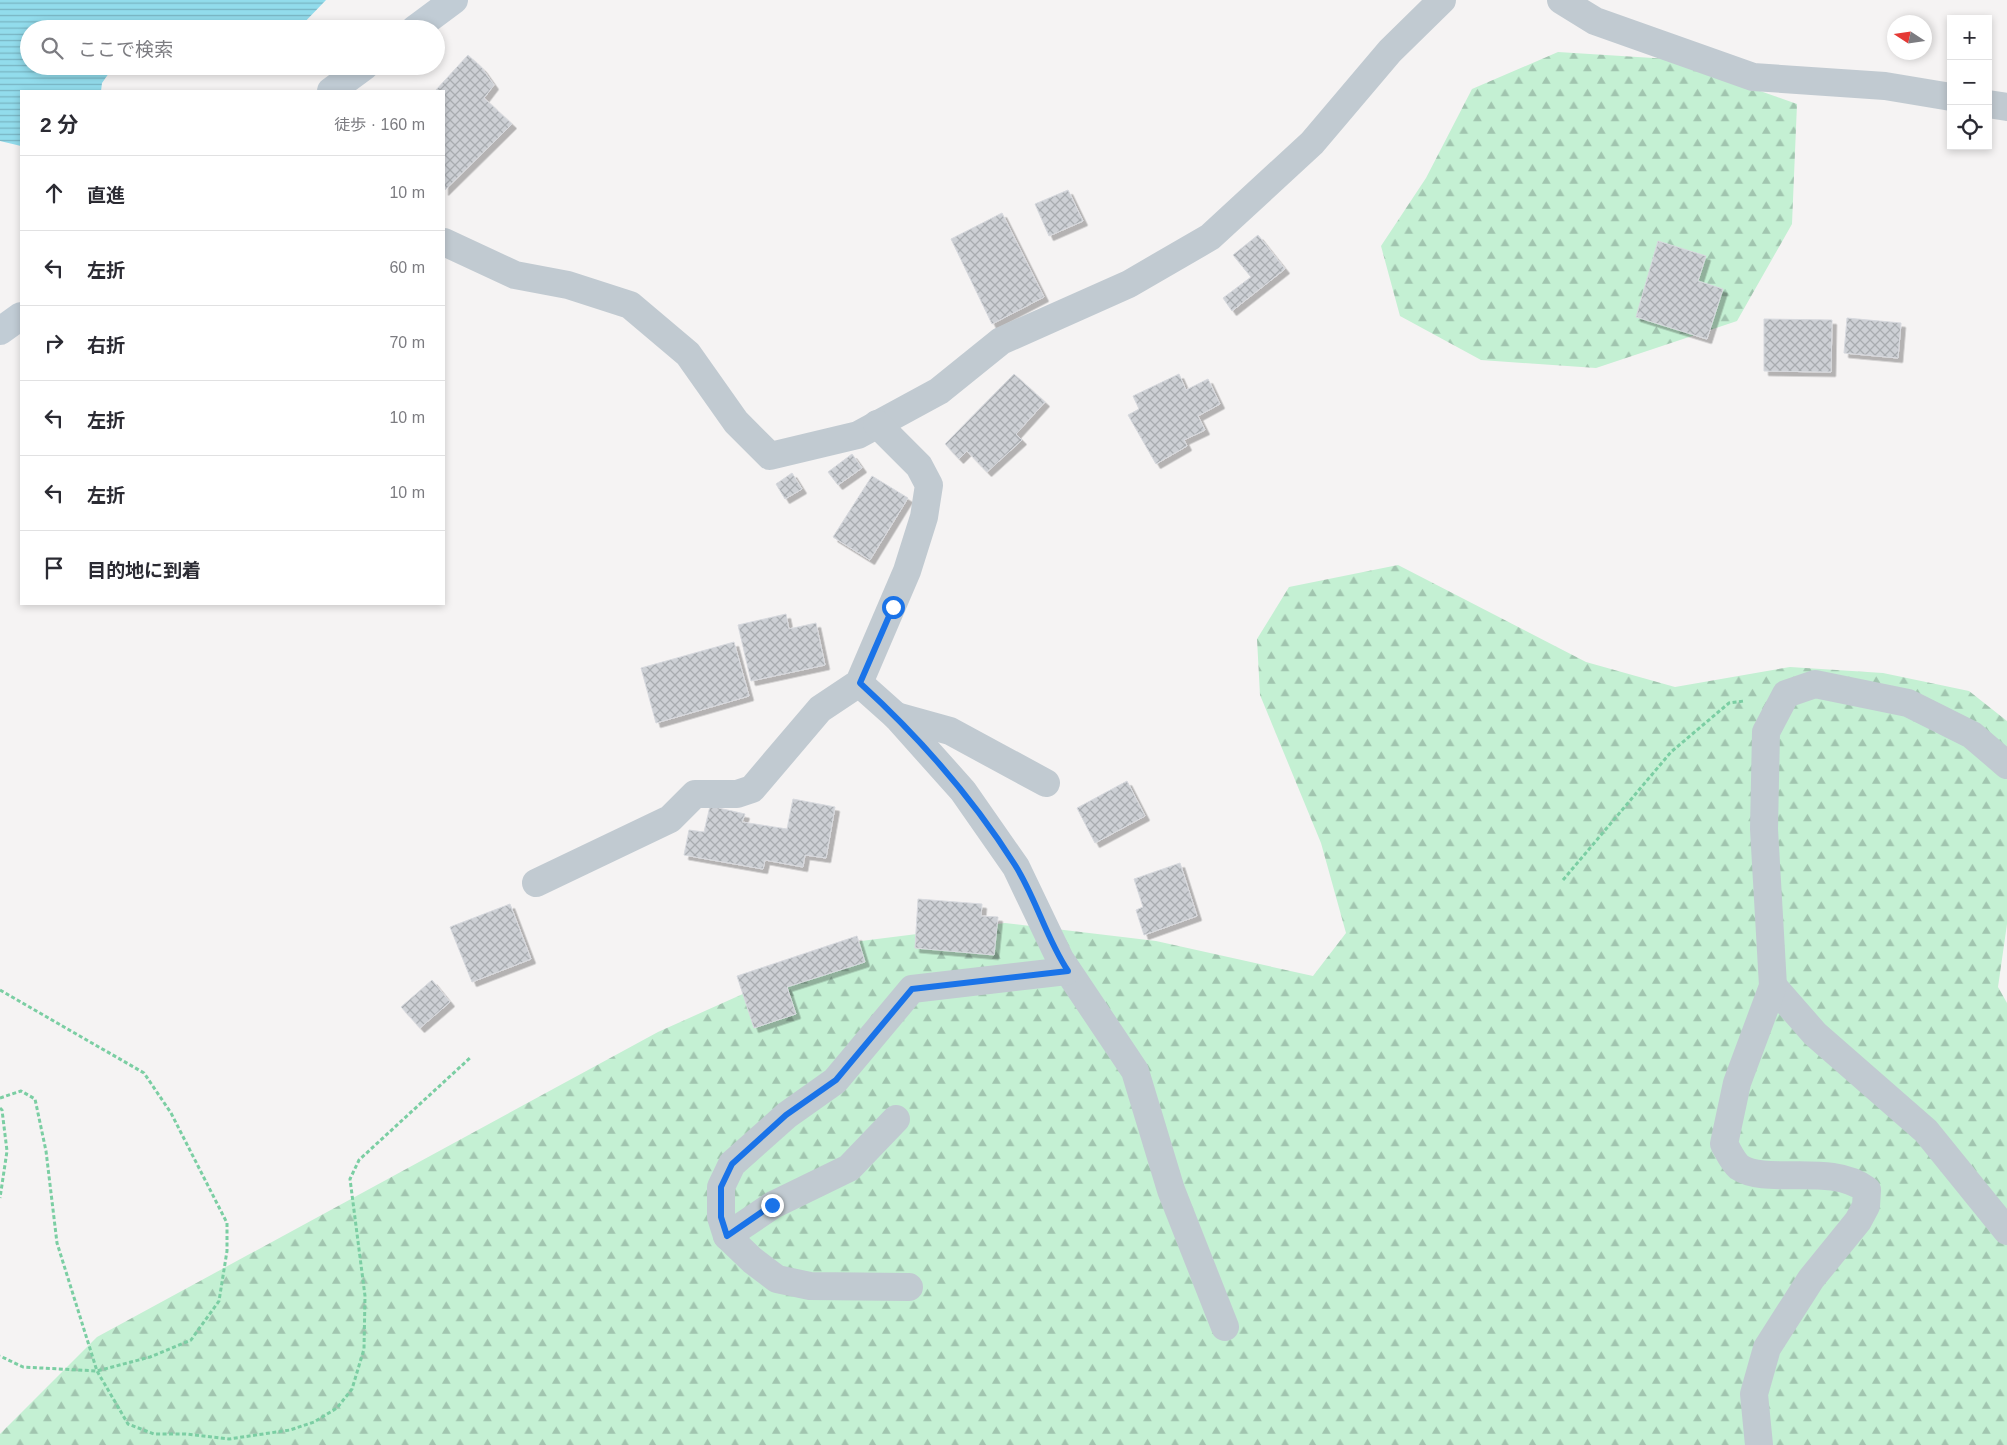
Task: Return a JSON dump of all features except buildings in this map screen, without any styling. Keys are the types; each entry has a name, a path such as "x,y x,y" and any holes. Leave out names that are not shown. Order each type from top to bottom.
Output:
{"street":[{"path":"427,20 454,0"},
{"path":"445,242 515,274 568,285 630,305 688,354 736,422 770,456 858,435 939,392 1000,341 1129,284 1210,237 1312,143 1390,51 1442,0"},
{"path":"1561,0 1595,21 1753,77 1885,86 1947,96"},
{"path":"332,90 352,75"},
{"path":"1992,105 2007,107"},
{"path":"0,331 20,317"},
{"path":"536,882 670,819 695,794 736,794 752,789 820,709 860,683 907,571 924,517 929,485 919,466 878,424"},
{"path":"860,683 896,716 963,791 1016,866 1068,971 1135,1071 1171,1190 1224,1327"},
{"path":"1759,1445 1754,1394 1767,1348 1811,1279 1858,1221 1866,1206 1866,1190 1860,1185 1810,1174 1752,1173 1737,1166 1724,1144 1737,1083 1773,986 1764,829 1766,732 1786,694 1815,684 1908,703 1972,735 2007,765"},
{"path":"896,716 950,731 1046,783"},
{"path":"909,1287 810,1286 777,1279 752,1260 727,1236 721,1217 721,1187 732,1164 786,1115 836,1080 912,989 1068,971"},
{"path":"1773,986 1815,1034 1926,1131 2007,1232"},
{"path":"727,1236 772,1205 849,1168 896,1119"}],"path":[{"path":"1563,880 1671,752 1722,709 1730,703 1786,694"},
{"path":"0,990 144,1074 171,1113 227,1223 227,1251 219,1301 191,1340 150,1357 97,1371 23,1366 0,1356"},
{"path":"0,1098 22,1091 35,1099 46,1151 57,1243 97,1371 128,1424 154,1434 186,1434 229,1439 290,1430 314,1422 337,1408 352,1389 364,1349 365,1296 350,1179 359,1160 471,1057"},
{"path":"0,1108 2,1110 7,1151 0,1198"}],"green space":[{"path":"1558,52 1669,59 1797,104 1792,224 1737,321 1596,368 1481,360 1400,316 1381,246 1426,178 1472,89"},
{"path":"1398,565 1586,662 1675,687 1790,667 1883,673 1969,691 2007,721 2007,924 1998,987 2007,1003 2007,1445 0,1445 0,1434 97,1337 658,1032 861,941 1005,923 1156,941 1313,976 1346,933 1321,843 1260,695 1257,639 1289,587"}],"water":[{"path":"0,0 326,0 307,20 20,20 20,75 108,75 102,83 101,90 20,90 20,146 0,141"}],"route":[{"path":"772,1205 727,1236 721,1217 721,1187 732,1164 786,1115 836,1080 912,989 1068,971 1060,959 1016,866 963,791 896,716 860,683 893,607"}]}
